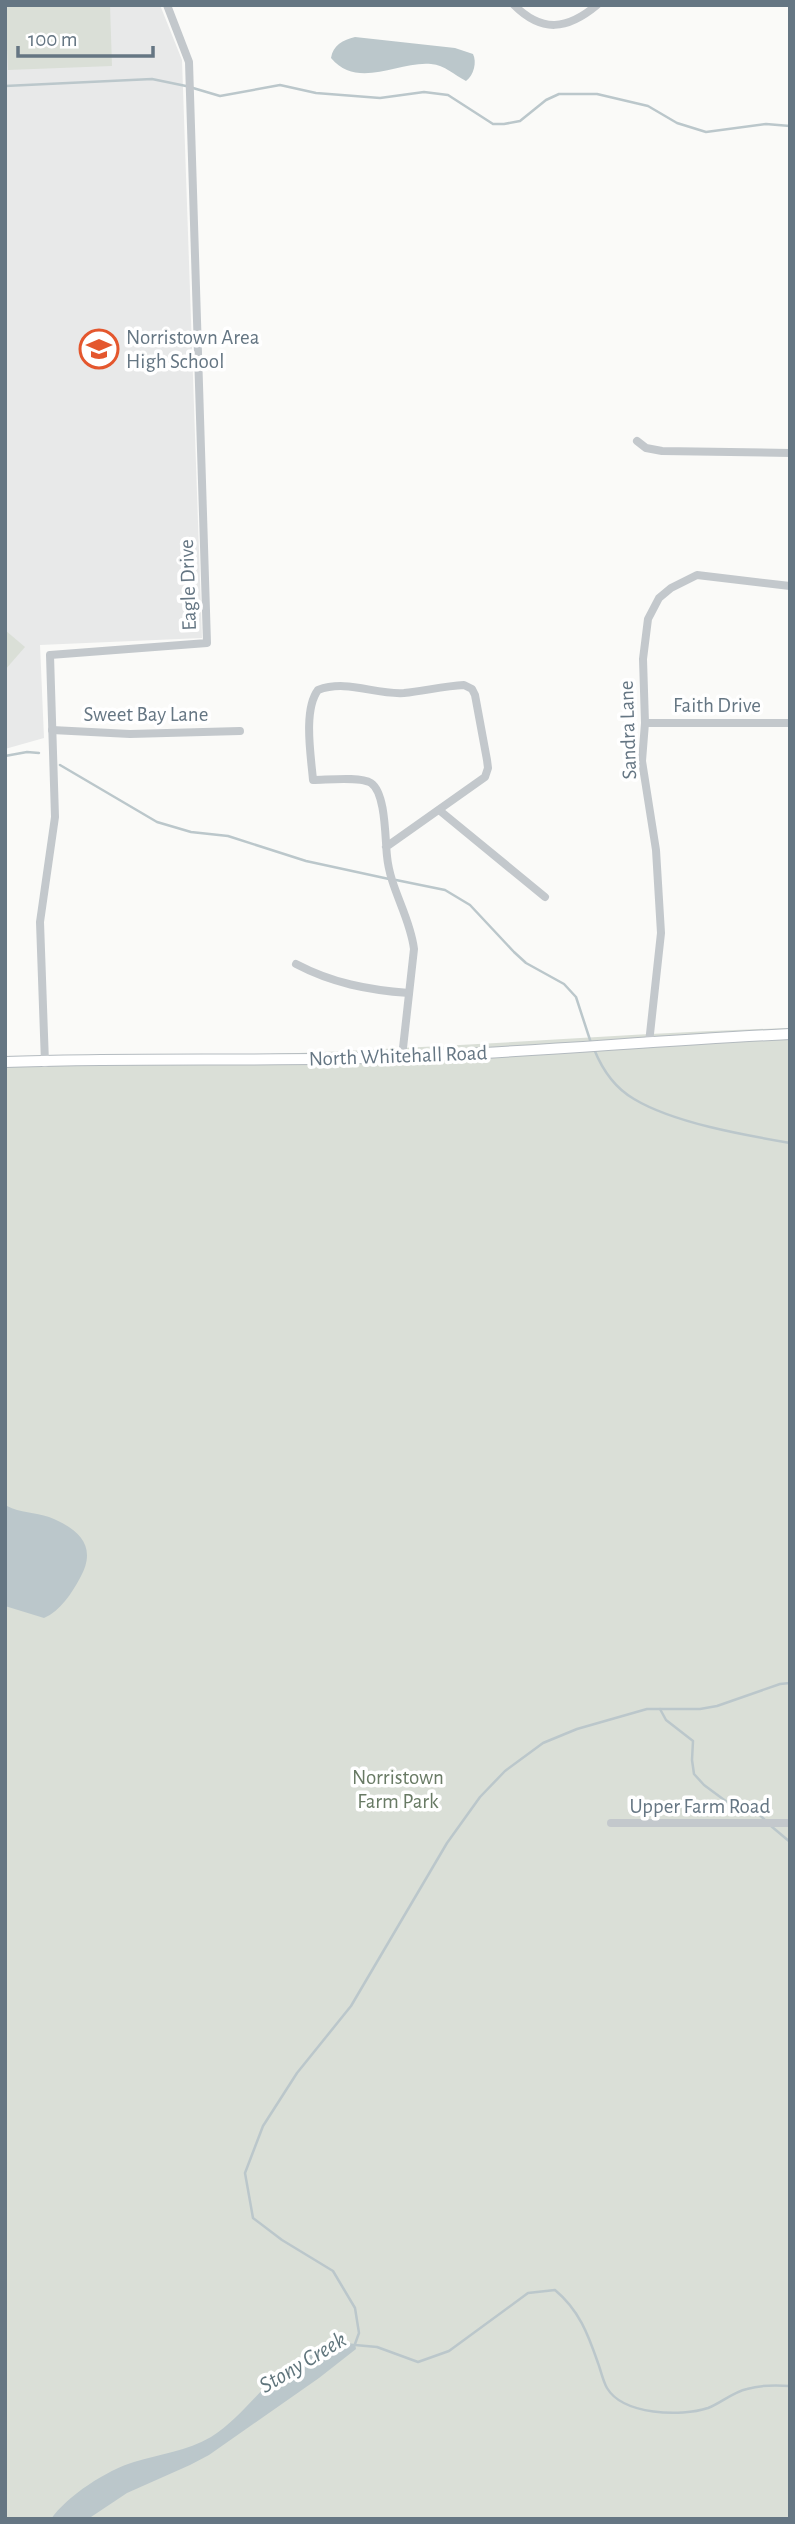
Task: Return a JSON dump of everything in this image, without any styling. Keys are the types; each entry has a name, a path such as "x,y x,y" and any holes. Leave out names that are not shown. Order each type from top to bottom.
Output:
{"main road":[{"name":"North Whitehall Road","path":"5,1062 402,1057 560,1050 790,1034"}],"street":[{"name":"Eagle Drive","path":"45,1063 40,938 55,817 50,655 207,643 189,62 167,5"},
{"path":"514,5 537,24 561,25 582,18 597,5"},
{"path":"637,441 646,448 662,451 790,453"},
{"name":"Sandra Lane","path":"649,1043 661,933 656,850 642,761 645,723 645,630 648,619 659,598 671,587 696,575 790,586"},
{"path":"386,847 485,777 488,768 472,689 464,685 402,693 353,686 326,687 318,690 313,697 310,715 313,780 363,780 377,789 382,807 386,847 389,876 412,932 414,949 402,1057"},
{"name":"Faith Drive","path":"645,723 790,723"},
{"name":"Sweet Bay Lane","path":"52,730 130,734 240,731"},
{"path":"439,810 545,897"},
{"path":"296,964 322,978 369,990 409,993"},
{"name":"Upper Farm Road","path":"611,1824 790,1823"}],"shaded area":[{"name":"Norristown Area High School","path":"5,5 160,5 182,60 202,638 40,645 44,738 5,749"}],"green space":[{"path":"5,5 110,5 112,66 8,70"},
{"path":"5,630 25,647 5,670"},
{"name":"Norristown Farm Park","path":"790,1028 790,2519 5,2519 5,1060 288,1053"}],"water":[{"path":"355,37 455,48 473,54 474,68 466,81 445,68 431,64 379,72 353,72 331,58 339,44"},
{"path":"7,1506 60,1522 77,1533 86,1548 85,1567 77,1584 60,1606 44,1618 5,1606"},
{"path":"340,2342 355,2344 356,2349 209,2455 127,2493 88,2519 51,2519 77,2493 112,2471 192,2446 211,2437 285,2370"}],"waterway":[{"path":"5,86 152,79 186,86"},
{"path":"193,88 220,96 280,85 316,93 380,98 424,92 448,95 493,124 520,121 546,100 559,94 597,94 648,106 677,123 706,132 766,124 790,126"},
{"path":"5,756 39,753"},
{"path":"60,765 157,822 191,832 228,836 306,861 389,879"},
{"path":"396,880 445,890 470,905 526,963 564,984 576,997 591,1043"},
{"path":"594,1049 615,1084 627,1095 650,1107 710,1127 790,1143"},
{"path":"355,2344 359,2333 355,2308 333,2271 282,2240 253,2218 245,2173 263,2126 297,2073 351,2006 447,1843 480,1797 505,1771 543,1743 577,1729 647,1709 700,1709 717,1706 790,1683"},
{"path":"660,1709 666,1720 693,1741 694,1774 704,1785 727,1802 746,1802 766,1821"},
{"path":"771,1826 790,1842"},
{"name":"Stony Creek","path":"355,2345 377,2347 418,2362 449,2351 528,2293 555,2290 582,2323 607,2388 626,2404 653,2412 697,2411 752,2388 790,2386"}],"place":[{"name":"Norristown Area High School","path":"99,349"}]}
